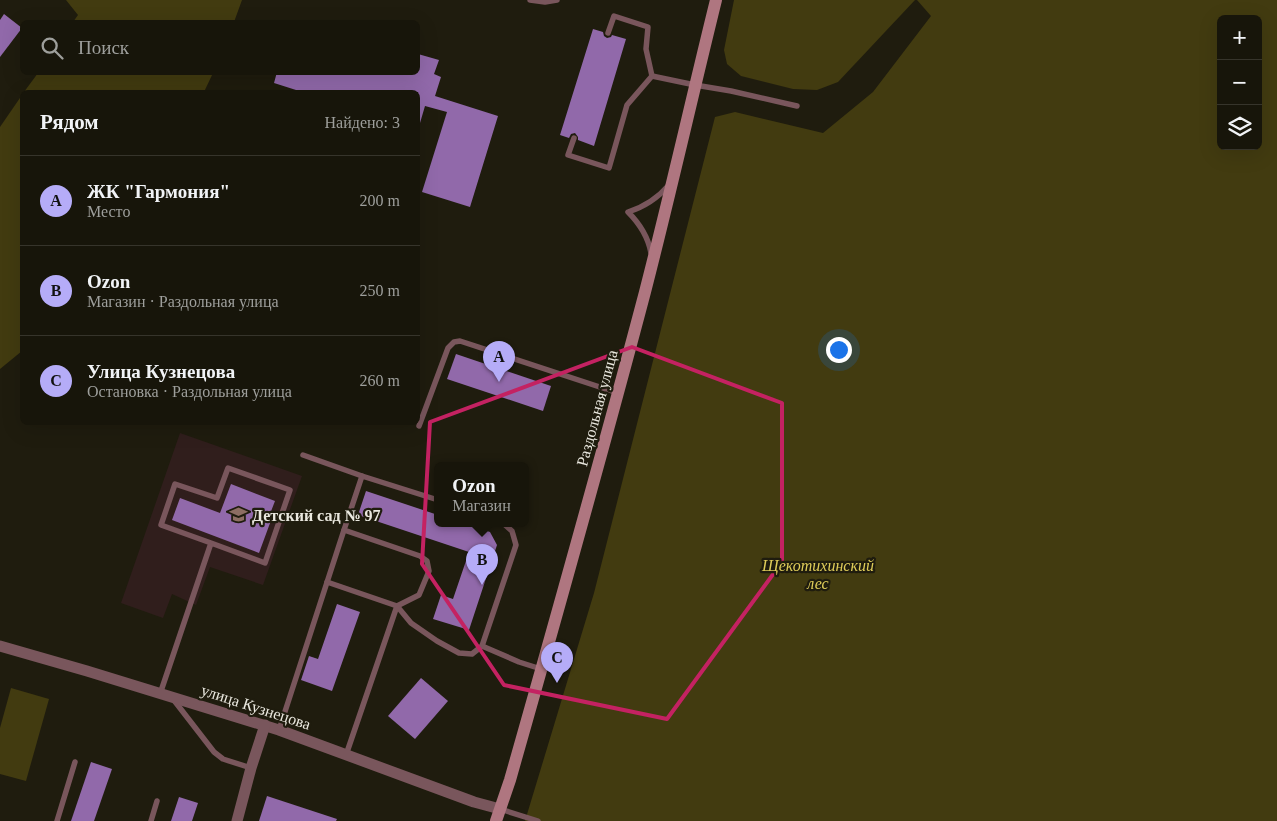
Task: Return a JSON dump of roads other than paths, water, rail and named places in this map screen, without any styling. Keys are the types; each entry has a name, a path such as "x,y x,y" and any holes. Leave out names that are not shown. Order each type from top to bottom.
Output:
{"main road":[{"name":"Раздольная улица","path":"498,815 510,780 618,393 653,261 716,0"}],"street":[{"name":"улица Кузнецова","path":"0,646 279,730 474,802 498,815"},
{"path":"237,821 251,768 265,726"}],"lane":[{"path":"530,0 545,2 557,0"},
{"path":"608,33 614,16 648,27 646,49 652,76"},
{"path":"652,76 797,106"},
{"path":"574,138 568,155 609,168 627,105 652,76"},
{"path":"653,261 644,231 628,212 641,208 653,200 673,180"},
{"path":"420,423 448,348 454,342 460,341 618,393"},
{"path":"303,455 434,499"},
{"path":"228,468 290,490 265,563 211,543 161,525 175,484 217,498 228,468"},
{"path":"279,730 362,476"},
{"path":"328,582 397,606 411,623 437,641 459,653 472,654 482,646 516,544 512,531 507,527"},
{"path":"344,530 420,556 427,561 429,571 419,595 397,606 346,755"},
{"path":"160,694 211,543"},
{"path":"482,646 541,669"},
{"path":"172,698 214,752 224,759 251,768"},
{"path":"57,821 75,762"},
{"path":"151,821 157,801"},
{"path":"498,815 538,821"}],"place":[{"name":"ЖК \"Гармония\"","path":"499,382"},
{"name":"Детский сад № 97","path":"238,515"},
{"name":"Ozon","path":"482,585"},
{"name":"Улица Кузнецова","path":"557,683"}],"park label":[{"name":"Щекотихинский лес","path":"818,574"}]}
